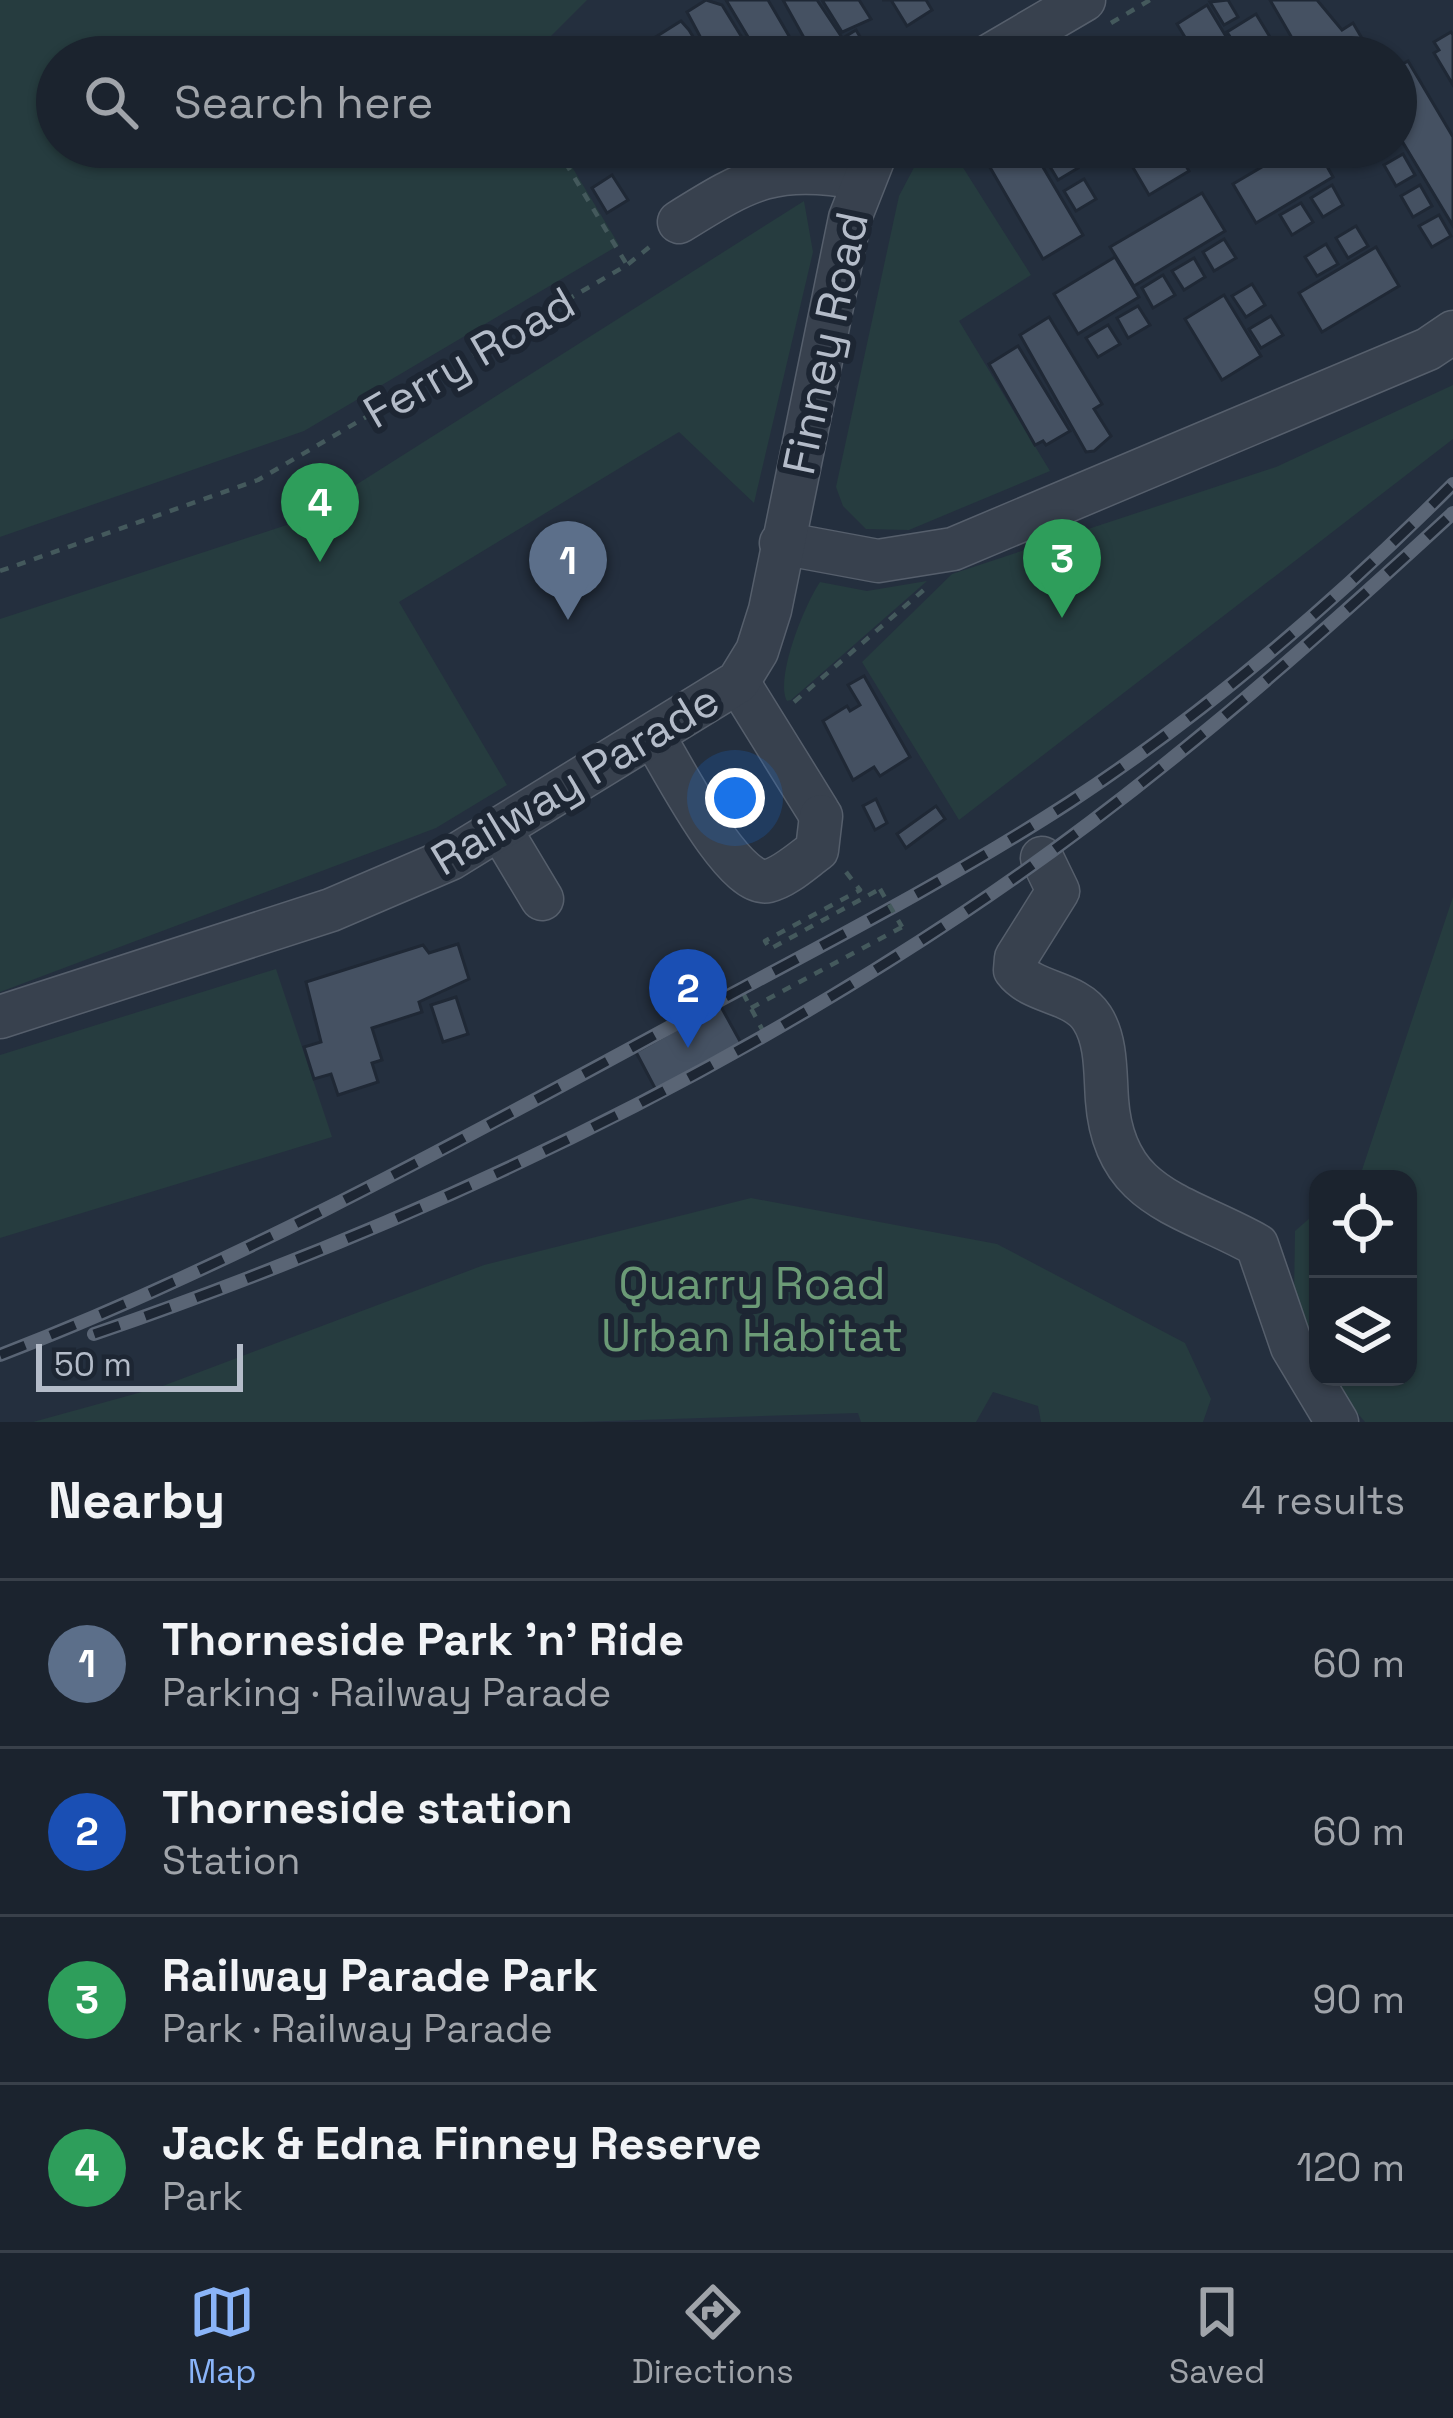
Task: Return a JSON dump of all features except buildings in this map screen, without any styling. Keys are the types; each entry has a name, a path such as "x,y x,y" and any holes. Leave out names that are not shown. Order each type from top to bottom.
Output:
{"street":[{"path":"1023,36 1084,0"},
{"path":"679,223 747,180 824,168"},
{"name":"Finney Road","path":"781,544 869,168"},
{"path":"781,544 878,561 953,549 1428,349 1453,332"},
{"name":"Railway Parade","path":"0,1017 332,910 451,859 654,737 738,682 757,651 770,610 781,544"},
{"path":"654,737 732,862 751,879 771,880 817,850 819,814 738,682"},
{"path":"500,829 542,899"},
{"path":"1042,858 1058,891 1016,958 1015,970 1091,1016 1101,1037 1109,1126 1136,1179 1178,1208 1256,1245 1292,1348 1336,1422"}],"path":[{"path":"569,168 627,265"},
{"name":"Ferry Road","path":"0,571 257,481 627,265 679,223"},
{"path":"785,710 932,583"},
{"path":"754,1007 902,927 880,890 770,949 765,940 860,890 842,868"},
{"path":"743,993 763,1031"}],"green space":[{"path":"0,0 587,0 551,36 36,36 36,168 573,168 619,245 304,431 0,537"},
{"path":"914,168 963,168 1031,275 959,321 1050,471 909,530 866,529 843,506 836,487 899,196"},
{"path":"804,201 813,252 754,503 679,432 399,602 507,785 436,828 0,992 0,619 299,521"},
{"path":"1453,385 1453,439 959,820 862,662 952,574 1276,467"},
{"path":"927,581 787,701 788,659 820,582 867,591"},
{"path":"1453,897 1453,1422 1365,1422 1335,1386 1417,1386 1417,1170 1362,1170"},
{"path":"276,969 332,1137 0,1238 0,1055"},
{"name":"Quarry Road Urban Habitat","path":"751,1198 997,1244 1185,1343 1211,1399 1203,1422 1041,1422 1038,1406 993,1392 976,1422 861,1422 858,1413 578,1422 33,1422 160,1387 484,1265"},
{"path":"1309,1219 1309,1340 1294,1297 1295,1231"}],"railway":[{"path":"0,1355 163,1287 401,1171 964,867 1122,767 1221,692 1317,612 1453,484"},
{"path":"94,1334 321,1249 542,1152 650,1098 860,979 1028,868 1155,773 1453,513"}],"place":[{"name":"Jack & Edna Finney Reserve","path":"320,562"},
{"name":"Railway Parade Park","path":"1062,618"},
{"name":"Thorneside Park 'n' Ride","path":"568,620"},
{"name":"Thorneside station","path":"688,1048"}]}
